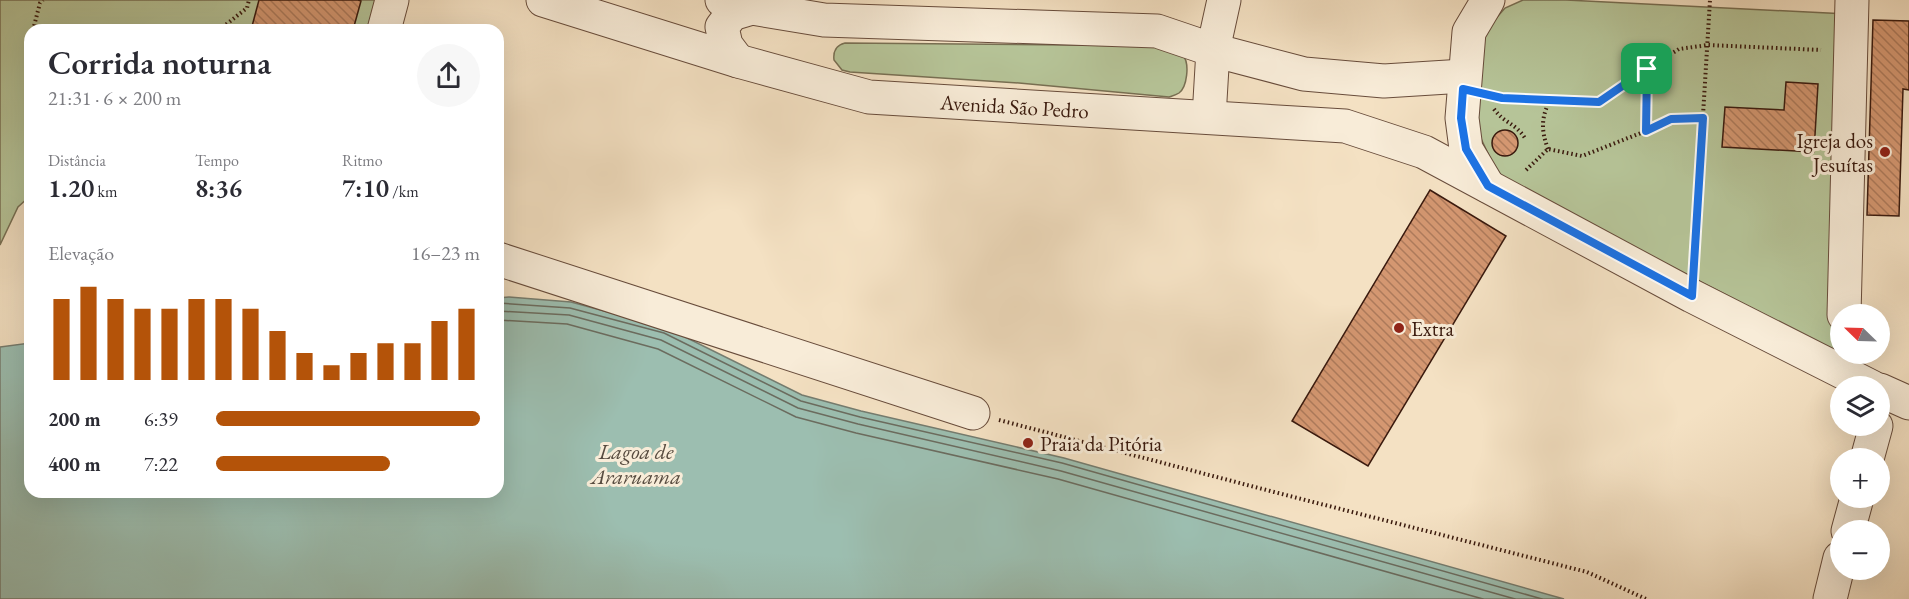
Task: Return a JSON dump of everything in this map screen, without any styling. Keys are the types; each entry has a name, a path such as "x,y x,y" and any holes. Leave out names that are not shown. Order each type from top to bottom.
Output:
{"street":[{"path":"386,24 392,0"},
{"name":"Avenida São Pedro","path":"543,0 738,61 869,97 1345,126 1424,152 1692,296 1830,358"},
{"path":"1209,117 1213,50 1224,0"},
{"path":"1488,0 1469,32 1461,118 1466,149 1497,191"},
{"path":"1844,304 1851,0"},
{"path":"738,61 726,45 722,27 737,4 1157,31 1213,50 1304,74 1384,81 1464,76"},
{"path":"504,261 973,413"},
{"name":"Avenida São Pedro","path":"1843,364 1858,376"},
{"path":"1830,599 1835,580"}],"path":[{"path":"227,24 247,8 249,0"},
{"path":"1692,296 1710,0"},
{"path":"35,24 41,1"},
{"path":"1525,138 1517,126 1502,119 1490,103 1487,94 1502,98 1599,102 1679,49 1708,45 1851,51"},
{"path":"1646,131 1647,69"},
{"path":"1548,149 1543,137 1543,115 1550,100"},
{"path":"1548,149 1582,156 1671,119 1703,118"},
{"path":"1497,191 1523,173 1548,149"},
{"path":"973,413 1587,572 1646,599"}],"shaded area":[{"path":"0,0 380,0 373,24 24,24 24,202 18,207 0,245"},
{"path":"1523,0 1566,0 1867,15 1841,304 1830,304 1830,349 1499,177 1477,130 1479,46 1491,24 1505,8"},
{"path":"845,43 1170,46 1183,55 1187,75 1182,90 1169,97 1019,83 850,72 842,70 834,60 836,49"}],"water":[{"name":"Lagoa de Araruama","path":"504,297 571,302 667,328 802,395 1064,458 1564,599 0,599 0,347 24,344 24,498 504,498"}],"building":[{"path":"259,0 361,1 355,24 253,24"},
{"name":"Igreja dos Jesuítas","path":"1873,20 1909,21 1909,90 1903,89 1899,216 1867,215"},
{"path":"1786,82 1818,84 1814,152 1722,147 1725,107 1784,110"},
{"path":"1505,130 1514,134 1518,143 1514,152 1505,156 1496,152 1492,143 1496,134"},
{"name":"Extra","path":"1430,190 1506,236 1368,466 1292,421"}],"place":[{"name":"Igreja dos Jesuítas","path":"1885,152"},
{"name":"Extra","path":"1399,328"},
{"name":"Praia da Pitória","path":"1028,443"}],"route":[{"path":"1647,69 1646,131 1671,119 1703,118 1692,296 1488,186 1466,149 1461,118 1463,89 1502,98 1599,102 1647,69"}]}
